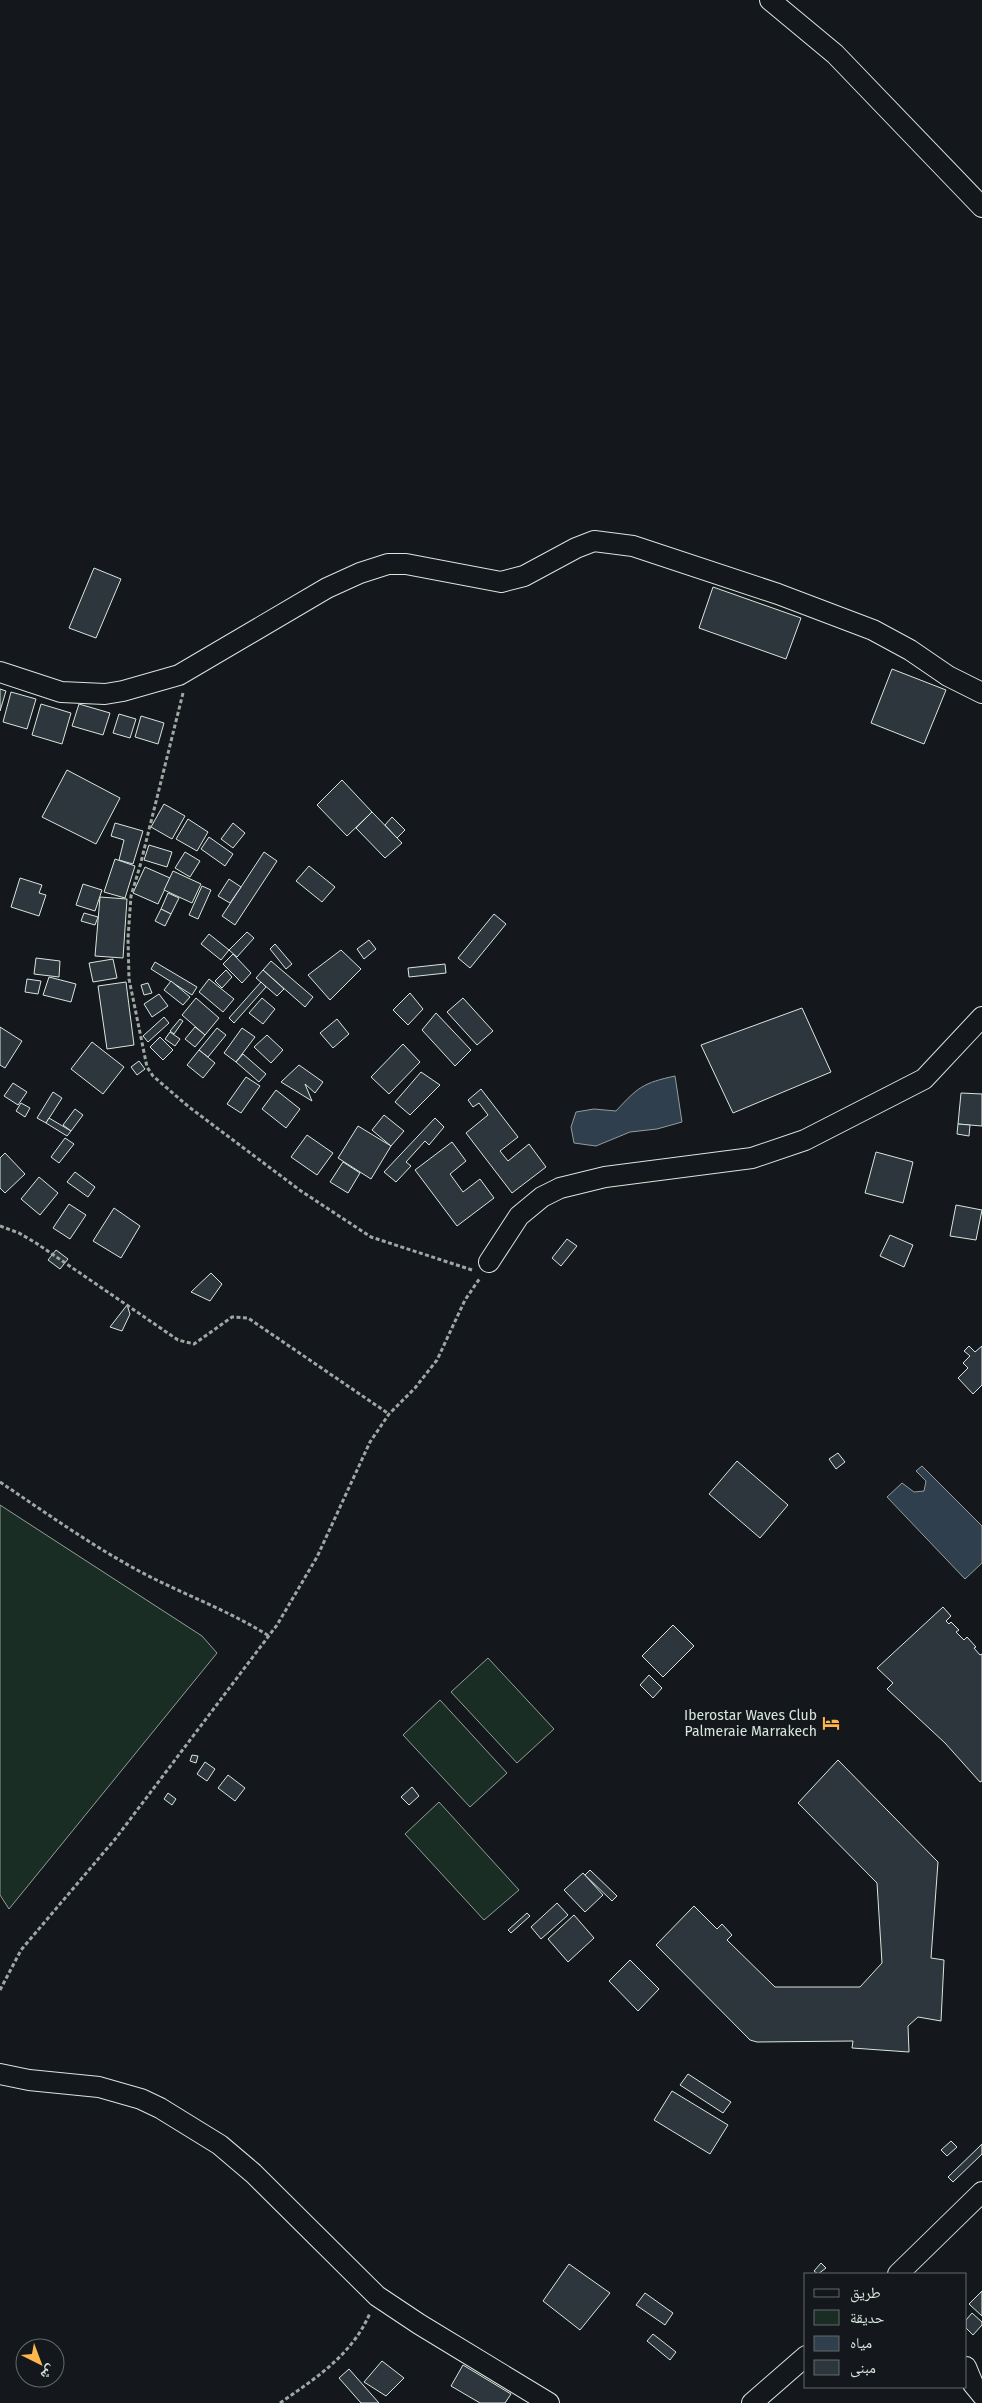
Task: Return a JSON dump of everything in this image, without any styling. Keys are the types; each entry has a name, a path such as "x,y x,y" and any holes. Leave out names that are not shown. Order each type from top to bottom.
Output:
{"street":[{"path":"770,0 836,54 982,207"},
{"path":"0,672 61,692 105,694 149,686 179,675 327,588 369,570 388,564 406,564 501,582 524,576 576,548 594,541 633,546 778,594 873,630 910,650 948,676 982,693"},
{"path":"486,1268 520,1216 542,1197 560,1188 605,1177 752,1158 805,1140 924,1079 982,1017"},
{"path":"0,2074 29,2080 99,2088 141,2099 160,2108 220,2145 246,2167 377,2296 419,2324 549,2403"},
{"path":"899,2273 982,2192"},
{"path":"752,2403 804,2358"},
{"path":"967,2370 973,2384 982,2395"}],"path":[{"path":"0,1990 21,1950 75,1884 116,1838 270,1636 317,1558 370,1442 390,1414 415,1388 437,1360 465,1300 486,1268 392,1246 371,1237 301,1191 189,1107 154,1076 147,1067 129,979 128,938 131,896 190,669"},
{"path":"0,1226 19,1233 178,1340 194,1344 232,1317 248,1318 390,1414"},
{"path":"0,1482 91,1543 132,1566 247,1622 270,1636"},
{"path":"280,2403 334,2365 366,2323 377,2296"}],"green space":[{"path":"0,1505 202,1636 217,1653 9,1909 0,1895"},
{"path":"488,1658 554,1729 517,1763 451,1692"},
{"path":"440,1700 507,1773 470,1807 403,1735"},
{"path":"439,1802 519,1890 484,1920 405,1834"}],"water":[{"path":"675,1076 682,1122 657,1129 630,1132 596,1146 574,1143 571,1127 576,1112 594,1109 616,1111 630,1096 642,1087 655,1081"},
{"path":"922,1466 982,1526 982,1563 965,1579 887,1497 902,1483 914,1492 924,1491 926,1481 916,1471"}],"building":[{"path":"94,568 121,579 96,638 69,628"},
{"path":"713,587 801,618 786,659 699,628"},
{"path":"892,669 946,690 924,744 871,723"},
{"path":"0,689 6,691 0,711"},
{"path":"11,692 36,699 27,729 3,722"},
{"path":"41,704 71,713 62,744 32,735"},
{"path":"79,704 110,713 103,735 72,726"},
{"path":"119,714 136,719 130,738 113,733"},
{"path":"141,716 164,723 158,744 135,737"},
{"path":"67,770 120,798 96,844 42,817"},
{"path":"342,780 372,812 347,836 317,805"},
{"path":"164,804 185,816 172,839 151,827"},
{"path":"372,812 402,843 385,858 356,828"},
{"path":"392,817 405,830 397,838 385,825"},
{"path":"188,819 208,832 197,851 176,839"},
{"path":"115,823 143,831 133,864 119,860 124,840 111,836"},
{"path":"233,823 245,833 233,848 221,839"},
{"path":"209,837 233,854 225,866 201,849"},
{"path":"149,845 172,852 167,867 144,860"},
{"path":"185,852 200,861 190,877 175,868"},
{"path":"264,852 277,861 235,925 222,916"},
{"path":"115,859 135,866 125,898 104,892"},
{"path":"309,866 335,887 322,902 296,881"},
{"path":"145,867 170,878 158,904 133,893"},
{"path":"173,871 201,884 192,903 164,890"},
{"path":"20,878 42,885 39,893 46,895 39,916 11,907"},
{"path":"229,879 241,887 230,903 218,896"},
{"path":"83,884 102,890 95,911 76,905"},
{"path":"202,886 211,890 198,919 189,915"},
{"path":"168,893 179,898 171,914 161,909"},
{"path":"100,897 127,899 123,958 95,956"},
{"path":"161,909 171,914 165,926 155,921"},
{"path":"84,913 98,917 95,925 81,921"},
{"path":"494,914 506,924 470,968 458,958"},
{"path":"247,932 254,938 237,957 229,950"},
{"path":"209,934 229,950 221,960 201,944"},
{"path":"369,940 376,949 364,959 357,949"},
{"path":"275,944 292,964 286,969 270,949"},
{"path":"341,950 361,969 330,1000 308,975"},
{"path":"233,954 251,973 242,983 223,964"},
{"path":"36,958 60,961 59,977 34,974"},
{"path":"113,959 117,978 93,982 89,963"},
{"path":"271,961 313,997 305,1007 263,970"},
{"path":"155,962 197,987 192,995 151,969"},
{"path":"445,964 446,973 409,977 408,968"},
{"path":"226,970 232,977 222,988 215,981"},
{"path":"263,970 284,989 277,996 256,978"},
{"path":"49,977 76,984 71,1002 43,995"},
{"path":"27,979 41,981 38,994 25,992"},
{"path":"209,979 234,999 223,1012 199,992"},
{"path":"171,981 190,997 183,1005 164,990"},
{"path":"126,982 134,1045 107,1049 98,986"},
{"path":"261,982 266,987 234,1023 229,1018"},
{"path":"148,983 152,993 144,995 141,985"},
{"path":"410,993 423,1009 408,1025 393,1010"},
{"path":"159,994 168,1006 152,1017 144,1004"},
{"path":"196,998 219,1018 205,1035 182,1015"},
{"path":"262,998 275,1009 263,1024 249,1013"},
{"path":"463,998 493,1031 477,1045 447,1012"},
{"path":"802,1008 831,1072 733,1113 701,1045"},
{"path":"436,1013 471,1050 455,1066 422,1030"},
{"path":"164,1017 169,1023 148,1042 143,1036"},
{"path":"180,1019 183,1021 174,1034 170,1031"},
{"path":"337,1019 349,1034 333,1048 320,1033"},
{"path":"0,1027 22,1041 5,1068 0,1065"},
{"path":"195,1027 205,1035 195,1047 185,1039"},
{"path":"217,1028 226,1035 208,1057 199,1050"},
{"path":"242,1028 255,1037 236,1062 224,1053"},
{"path":"170,1032 180,1039 175,1046 165,1039"},
{"path":"267,1035 283,1050 271,1063 254,1047"},
{"path":"160,1037 173,1050 163,1060 150,1047"},
{"path":"92,1042 124,1067 103,1094 71,1069"},
{"path":"403,1044 420,1062 389,1094 371,1077"},
{"path":"199,1050 215,1063 203,1078 187,1065"},
{"path":"243,1054 266,1074 259,1082 236,1062"},
{"path":"139,1061 145,1069 137,1075 131,1067"},
{"path":"299,1065 323,1082 315,1093 305,1084 312,1101 281,1082"},
{"path":"421,1072 440,1085 410,1115 395,1102"},
{"path":"246,1077 260,1086 241,1113 227,1104"},
{"path":"13,1083 27,1092 18,1105 4,1096"},
{"path":"481,1089 518,1137 500,1151 508,1161 529,1144 546,1167 512,1193 466,1133 488,1115 479,1103 473,1107 468,1100"},
{"path":"276,1090 300,1109 286,1128 262,1109"},
{"path":"53,1092 62,1098 46,1123 37,1118"},
{"path":"961,1093 982,1094 982,1126 958,1124"},
{"path":"21,1103 30,1108 25,1117 16,1111"},
{"path":"75,1109 83,1115 71,1131 63,1125"},
{"path":"384,1115 404,1131 391,1146 372,1130"},
{"path":"49,1118 71,1131 67,1136 46,1123"},
{"path":"435,1118 444,1127 429,1145 425,1141 406,1162 411,1166 396,1182 384,1172"},
{"path":"958,1124 970,1125 969,1136 957,1134"},
{"path":"358,1126 391,1146 371,1179 338,1158"},
{"path":"307,1135 333,1153 317,1175 291,1157"},
{"path":"65,1138 74,1144 59,1163 51,1157"},
{"path":"452,1142 466,1161 450,1174 463,1192 480,1179 494,1198 457,1226 415,1170"},
{"path":"876,1152 913,1162 903,1203 865,1193"},
{"path":"5,1153 25,1174 5,1193 0,1188 0,1158"},
{"path":"343,1162 360,1173 348,1193 330,1182"},
{"path":"75,1172 95,1187 88,1197 67,1182"},
{"path":"39,1177 58,1193 40,1215 21,1199"},
{"path":"69,1204 86,1215 70,1239 53,1228"},
{"path":"956,1205 982,1210 976,1240 950,1236"},
{"path":"114,1208 140,1226 121,1258 93,1241"},
{"path":"890,1235 913,1245 904,1267 880,1256"},
{"path":"567,1239 577,1246 561,1266 552,1258"},
{"path":"56,1250 68,1259 60,1269 48,1260"},
{"path":"211,1273 222,1284 210,1301 191,1292"},
{"path":"127,1305 130,1314 122,1331 110,1327"},
{"path":"969,1346 975,1352 982,1346 982,1385 973,1394 958,1378 968,1368 963,1363 970,1356 964,1351"},
{"path":"838,1453 845,1462 836,1469 829,1459"},
{"path":"737,1461 788,1505 760,1538 709,1494"},
{"path":"943,1607 951,1616 946,1621 949,1624 951,1622 959,1630 956,1632 964,1640 967,1637 980,1655 982,1654 982,1781 980,1782 945,1743 887,1689 893,1683 877,1668"},
{"path":"673,1625 694,1646 663,1677 642,1656"},
{"path":"649,1675 662,1688 653,1698 640,1685"},
{"path":"192,1755 198,1756 196,1763 190,1761"},
{"path":"838,1760 938,1862 931,1958 944,1960 941,2021 918,2017 908,2026 909,2052 852,2048 853,2041 757,2042 750,2040 656,1945 694,1906 717,1929 722,1924 732,1935 727,1940 775,1987 860,1987 882,1963 877,1883 798,1803"},
{"path":"205,1762 215,1769 207,1781 197,1774"},
{"path":"228,1775 245,1788 235,1801 218,1788"},
{"path":"412,1787 419,1796 409,1805 401,1797"},
{"path":"168,1793 176,1799 172,1805 164,1799"},
{"path":"590,1870 617,1896 612,1901 585,1875"},
{"path":"583,1873 603,1895 585,1912 564,1890"},
{"path":"557,1903 568,1915 541,1939 531,1927"},
{"path":"527,1913 530,1916 511,1933 508,1930"},
{"path":"574,1915 594,1938 568,1962 548,1939"},
{"path":"630,1960 659,1989 638,2011 609,1981"},
{"path":"688,2074 731,2102 723,2113 680,2085"},
{"path":"672,2091 728,2125 710,2154 654,2120"},
{"path":"951,2141 957,2147 947,2156 941,2150"},
{"path":"982,2144 982,2154 953,2182 948,2177"},
{"path":"821,2263 826,2268 819,2273 814,2271"},
{"path":"569,2264 610,2293 580,2330 543,2301"},
{"path":"982,2291 982,2316 969,2304"},
{"path":"645,2293 673,2313 665,2325 636,2305"},
{"path":"972,2313 982,2322 982,2325 973,2335 967,2329 967,2319"},
{"path":"653,2334 676,2352 670,2360 647,2341"},
{"path":"382,2361 404,2378 386,2396 364,2382"},
{"path":"463,2365 511,2394 505,2403 480,2403 451,2386"},
{"path":"349,2369 379,2403 361,2403 339,2378"}],"place":[{"name":"Iberostar Waves Club Palmeraie Marrakech","path":"831,1723"}]}
